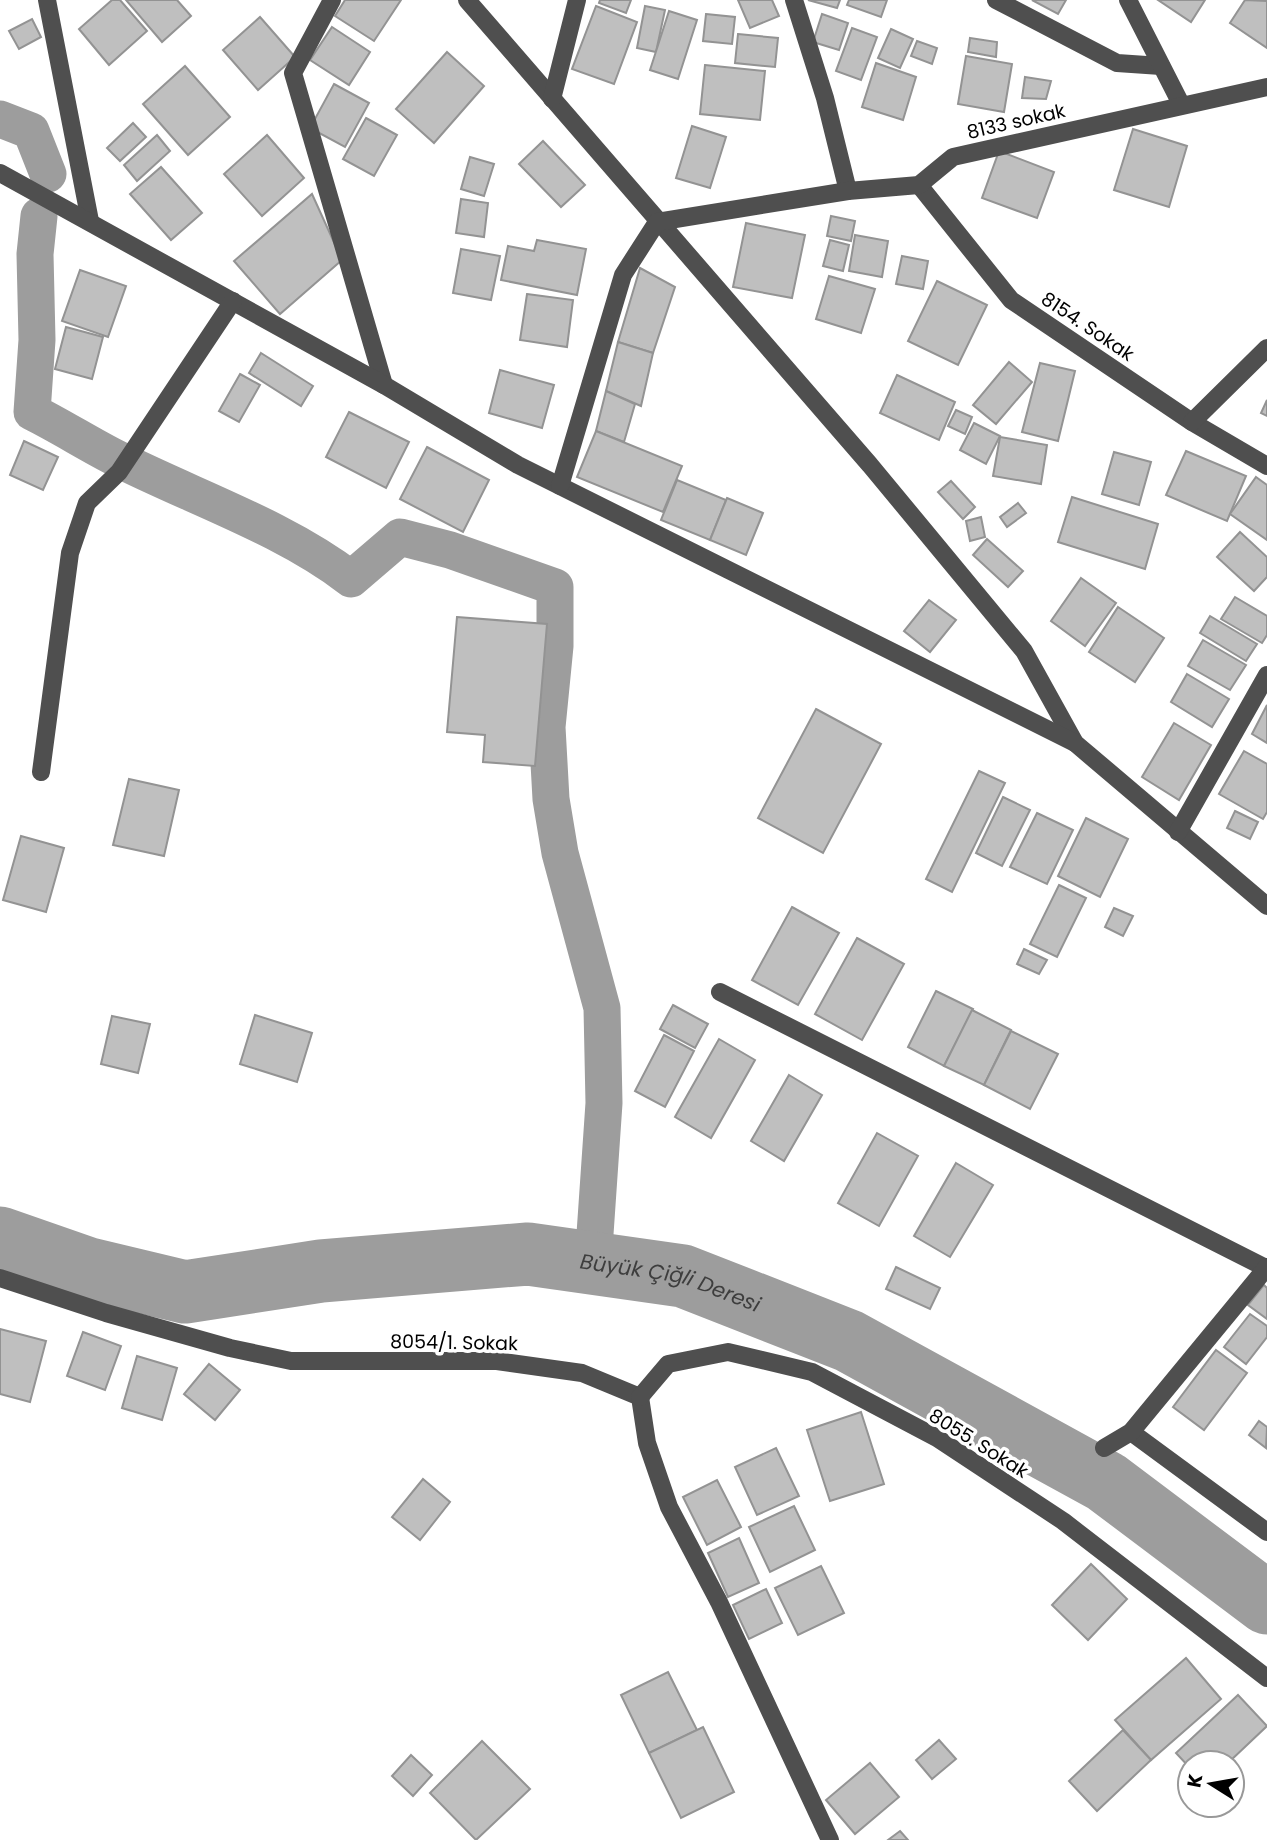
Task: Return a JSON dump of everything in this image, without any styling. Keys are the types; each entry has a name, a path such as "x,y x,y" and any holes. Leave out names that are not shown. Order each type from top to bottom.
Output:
{"street":[{"path":"47,0 90,221"},
{"path":"332,0 293,73 384,385"},
{"path":"467,0 870,465 1024,651 1075,743"},
{"path":"552,99 577,0"},
{"path":"794,0 825,98 848,191"},
{"path":"996,0 1117,63 1161,66"},
{"path":"1128,0 1181,104"},
{"name":"8133 sokak","path":"919,185 953,157 1181,104 1267,87"},
{"path":"0,173 384,385 518,466 1075,743 1267,906"},
{"path":"560,486 624,275 657,222 848,191 919,185"},
{"name":"8154. Sokak","path":"919,185 1012,300 1192,422 1267,466"},
{"path":"41,772 70,553 87,503 119,472 135,443 233,301"},
{"path":"1192,422 1267,348"},
{"path":"1178,832 1267,675"},
{"path":"720,992 1266,1268 1131,1432 1104,1448"},
{"name":"8054/1. Sokak","path":"0,1278 106,1313 291,1362 497,1361 582,1373 640,1397"},
{"name":"8055. Sokak","path":"640,1397 668,1364 728,1352 812,1372 937,1438 1063,1521 1267,1678"},
{"path":"640,1397 647,1443 669,1507 719,1602 830,1840"},
{"path":"1131,1432 1267,1532"}],"building":[{"path":"112,0 120,0 147,31 109,65 79,29"},
{"path":"126,0 177,0 191,16 162,42"},
{"path":"345,0 401,0 374,41 335,16"},
{"path":"600,0 631,0 626,13 599,3"},
{"path":"738,0 772,0 779,16 750,28"},
{"path":"808,0 840,0 837,8"},
{"path":"849,0 887,0 881,17 847,5"},
{"path":"1032,0 1066,0 1058,14"},
{"path":"1158,0 1205,0 1191,22"},
{"path":"1245,0 1267,1 1267,48 1230,23"},
{"path":"596,6 637,22 614,84 572,69"},
{"path":"645,6 665,10 656,52 637,48"},
{"path":"669,11 697,20 678,79 650,70"},
{"path":"706,14 735,17 732,44 703,41"},
{"path":"822,14 848,23 839,50 813,42"},
{"path":"260,17 295,57 258,90 223,50"},
{"path":"32,19 41,37 19,49 9,31"},
{"path":"332,27 370,52 349,85 310,60"},
{"path":"852,28 877,37 861,80 836,71"},
{"path":"891,29 913,39 900,68 878,58"},
{"path":"738,34 778,38 775,67 735,63"},
{"path":"970,38 997,42 996,57 968,52"},
{"path":"917,41 937,48 932,64 911,56"},
{"path":"447,52 484,86 434,143 396,109"},
{"path":"966,56 1012,64 1004,112 958,104"},
{"path":"876,63 916,77 903,120 862,107"},
{"path":"705,65 765,71 760,120 700,114"},
{"path":"185,66 230,117 188,155 143,104"},
{"path":"1025,77 1051,81 1046,99 1022,98"},
{"path":"334,84 369,103 345,147 310,128"},
{"path":"366,118 397,135 374,176 343,159"},
{"path":"133,123 146,137 120,161 107,148"},
{"path":"692,126 726,137 710,188 676,178"},
{"path":"1133,129 1187,146 1169,207 1114,190"},
{"path":"157,135 170,151 137,181 124,165"},
{"path":"267,135 304,178 262,216 224,174"},
{"path":"543,141 585,185 561,207 519,164"},
{"path":"999,151 1054,172 1037,218 982,198"},
{"path":"470,157 494,164 484,196 461,189"},
{"path":"161,167 202,213 171,240 130,194"},
{"path":"312,194 342,260 280,314 234,261"},
{"path":"461,199 488,203 484,237 456,233"},
{"path":"831,216 855,221 851,241 827,236"},
{"path":"746,223 805,235 792,298 733,287"},
{"path":"855,235 888,241 882,277 849,271"},
{"path":"537,240 586,249 577,295 501,280 508,246 534,251"},
{"path":"830,240 849,245 843,271 823,266"},
{"path":"461,249 500,256 491,300 453,293"},
{"path":"902,256 928,261 923,289 896,284"},
{"path":"640,268 675,287 653,353 618,342"},
{"path":"80,270 126,286 108,337 62,321"},
{"path":"829,276 875,289 861,333 816,319"},
{"path":"937,281 987,305 958,365 908,341"},
{"path":"527,294 573,300 567,347 520,340"},
{"path":"66,327 103,337 92,379 55,369"},
{"path":"618,342 653,353 641,406 606,391"},
{"path":"261,353 313,386 301,406 249,373"},
{"path":"1009,362 1032,382 996,424 973,405"},
{"path":"1040,363 1075,371 1058,441 1022,432"},
{"path":"500,370 554,385 542,428 489,413"},
{"path":"240,374 260,385 239,422 219,411"},
{"path":"897,375 955,402 939,440 880,413"},
{"path":"606,391 635,404 624,442 596,431"},
{"path":"1267,400 1267,416 1261,413"},
{"path":"956,410 972,417 965,434 948,426"},
{"path":"349,412 409,442 386,488 326,457"},
{"path":"974,423 1000,436 986,464 960,450"},
{"path":"596,431 682,466 663,512 577,477"},
{"path":"1000,437 1047,445 1041,484 993,476"},
{"path":"24,441 58,457 43,490 10,475"},
{"path":"427,447 489,480 463,532 400,499"},
{"path":"1186,451 1246,476 1227,521 1166,495"},
{"path":"1114,452 1151,462 1139,505 1102,494"},
{"path":"1256,477 1267,485 1267,540 1230,514"},
{"path":"677,480 726,500 710,540 661,520"},
{"path":"951,481 975,507 963,519 938,492"},
{"path":"1072,497 1158,524 1145,569 1058,542"},
{"path":"727,498 763,513 746,555 710,540"},
{"path":"1018,503 1026,513 1007,527 1000,517"},
{"path":"981,517 985,537 970,541 966,521"},
{"path":"1240,532 1267,557 1267,577 1254,591 1217,557"},
{"path":"987,539 1023,571 1008,587 973,555"},
{"path":"1081,578 1116,603 1085,646 1051,621"},
{"path":"1235,597 1267,616 1267,635 1262,643 1221,619"},
{"path":"929,600 956,620 930,652 904,631"},
{"path":"1118,607 1164,638 1135,682 1089,652"},
{"path":"1210,616 1257,644 1246,661 1200,633"},
{"path":"457,617 547,624 535,766 483,762 485,735 447,732"},
{"path":"1203,640 1246,665 1230,690 1188,666"},
{"path":"1187,674 1229,699 1212,727 1171,702"},
{"path":"1267,705 1267,743 1252,734"},
{"path":"816,709 881,744 823,853 758,818"},
{"path":"1174,723 1211,745 1179,800 1142,777"},
{"path":"1244,751 1267,764 1267,812 1263,819 1219,794"},
{"path":"979,771 1005,783 952,892 926,879"},
{"path":"129,779 179,790 164,856 113,845"},
{"path":"1003,797 1030,810 1002,866 976,853"},
{"path":"1235,811 1258,822 1250,839 1227,828"},
{"path":"1037,813 1073,830 1047,884 1010,867"},
{"path":"1086,818 1128,839 1100,897 1058,876"},
{"path":"21,836 64,848 46,912 3,900"},
{"path":"1059,885 1086,898 1057,957 1030,944"},
{"path":"792,907 839,933 798,1005 752,980"},
{"path":"1114,908 1133,916 1123,936 1105,927"},
{"path":"857,938 904,964 862,1040 815,1014"},
{"path":"1024,949 1047,960 1039,974 1017,964"},
{"path":"936,991 973,1009 944,1066 908,1047"},
{"path":"673,1005 708,1024 695,1048 660,1029"},
{"path":"972,1010 1011,1030 984,1085 944,1066"},
{"path":"255,1015 312,1033 297,1082 240,1064"},
{"path":"112,1016 150,1024 138,1073 101,1064"},
{"path":"1011,1031 1058,1054 1030,1109 984,1085"},
{"path":"664,1035 694,1051 665,1107 635,1091"},
{"path":"719,1039 755,1060 711,1138 675,1117"},
{"path":"789,1075 822,1095 784,1161 751,1141"},
{"path":"877,1133 918,1156 879,1226 838,1203"},
{"path":"956,1163 993,1185 950,1257 914,1236"},
{"path":"896,1267 940,1288 930,1309 886,1289"},
{"path":"1264,1285 1267,1288 1267,1319 1248,1305"},
{"path":"1250,1314 1267,1326 1267,1337 1246,1364 1224,1347"},
{"path":"0,1329 46,1341 30,1402 0,1394"},
{"path":"83,1332 121,1346 105,1390 67,1376"},
{"path":"1216,1350 1247,1373 1204,1430 1173,1407"},
{"path":"137,1356 177,1368 162,1420 122,1408"},
{"path":"209,1364 240,1390 215,1420 184,1394"},
{"path":"861,1412 884,1484 830,1501 807,1430"},
{"path":"1259,1421 1267,1427 1266,1448 1249,1435"},
{"path":"776,1448 799,1496 757,1515 735,1467"},
{"path":"423,1479 450,1502 420,1540 392,1517"},
{"path":"717,1480 741,1527 707,1545 683,1497"},
{"path":"794,1506 815,1550 770,1572 749,1527"},
{"path":"739,1538 759,1583 728,1597 708,1553"},
{"path":"1091,1564 1127,1599 1088,1640 1052,1605"},
{"path":"821,1566 844,1613 798,1635 775,1588"},
{"path":"766,1589 782,1623 749,1639 733,1605"},
{"path":"1186,1658 1221,1699 1151,1760 1115,1720"},
{"path":"668,1672 697,1730 649,1753 621,1695"},
{"path":"1238,1695 1267,1726 1243,1749 1180,1749"},
{"path":"703,1727 734,1792 681,1818 649,1753"},
{"path":"1123,1730 1151,1760 1097,1811 1069,1781"},
{"path":"939,1740 956,1759 932,1779 916,1760"},
{"path":"482,1741 530,1789 476,1840 430,1793"},
{"path":"411,1755 432,1775 413,1796 392,1776"},
{"path":"870,1763 899,1797 855,1834 826,1800"},
{"path":"900,1831 908,1840 888,1840"}],"waterway":[{"path":"0,119 31,131 48,174"},
{"path":"39,216 35,254 37,340 32,412 142,471 266,527 324,560 351,579 400,537 450,550 555,587 555,646 547,727 551,799 560,853 602,1008 604,1103 593,1263"},
{"name":"Büyük Çiğli Deresi","path":"0,1238 89,1269 185,1292 321,1271 528,1254 683,1276 849,1341 1106,1482 1267,1603"}]}
